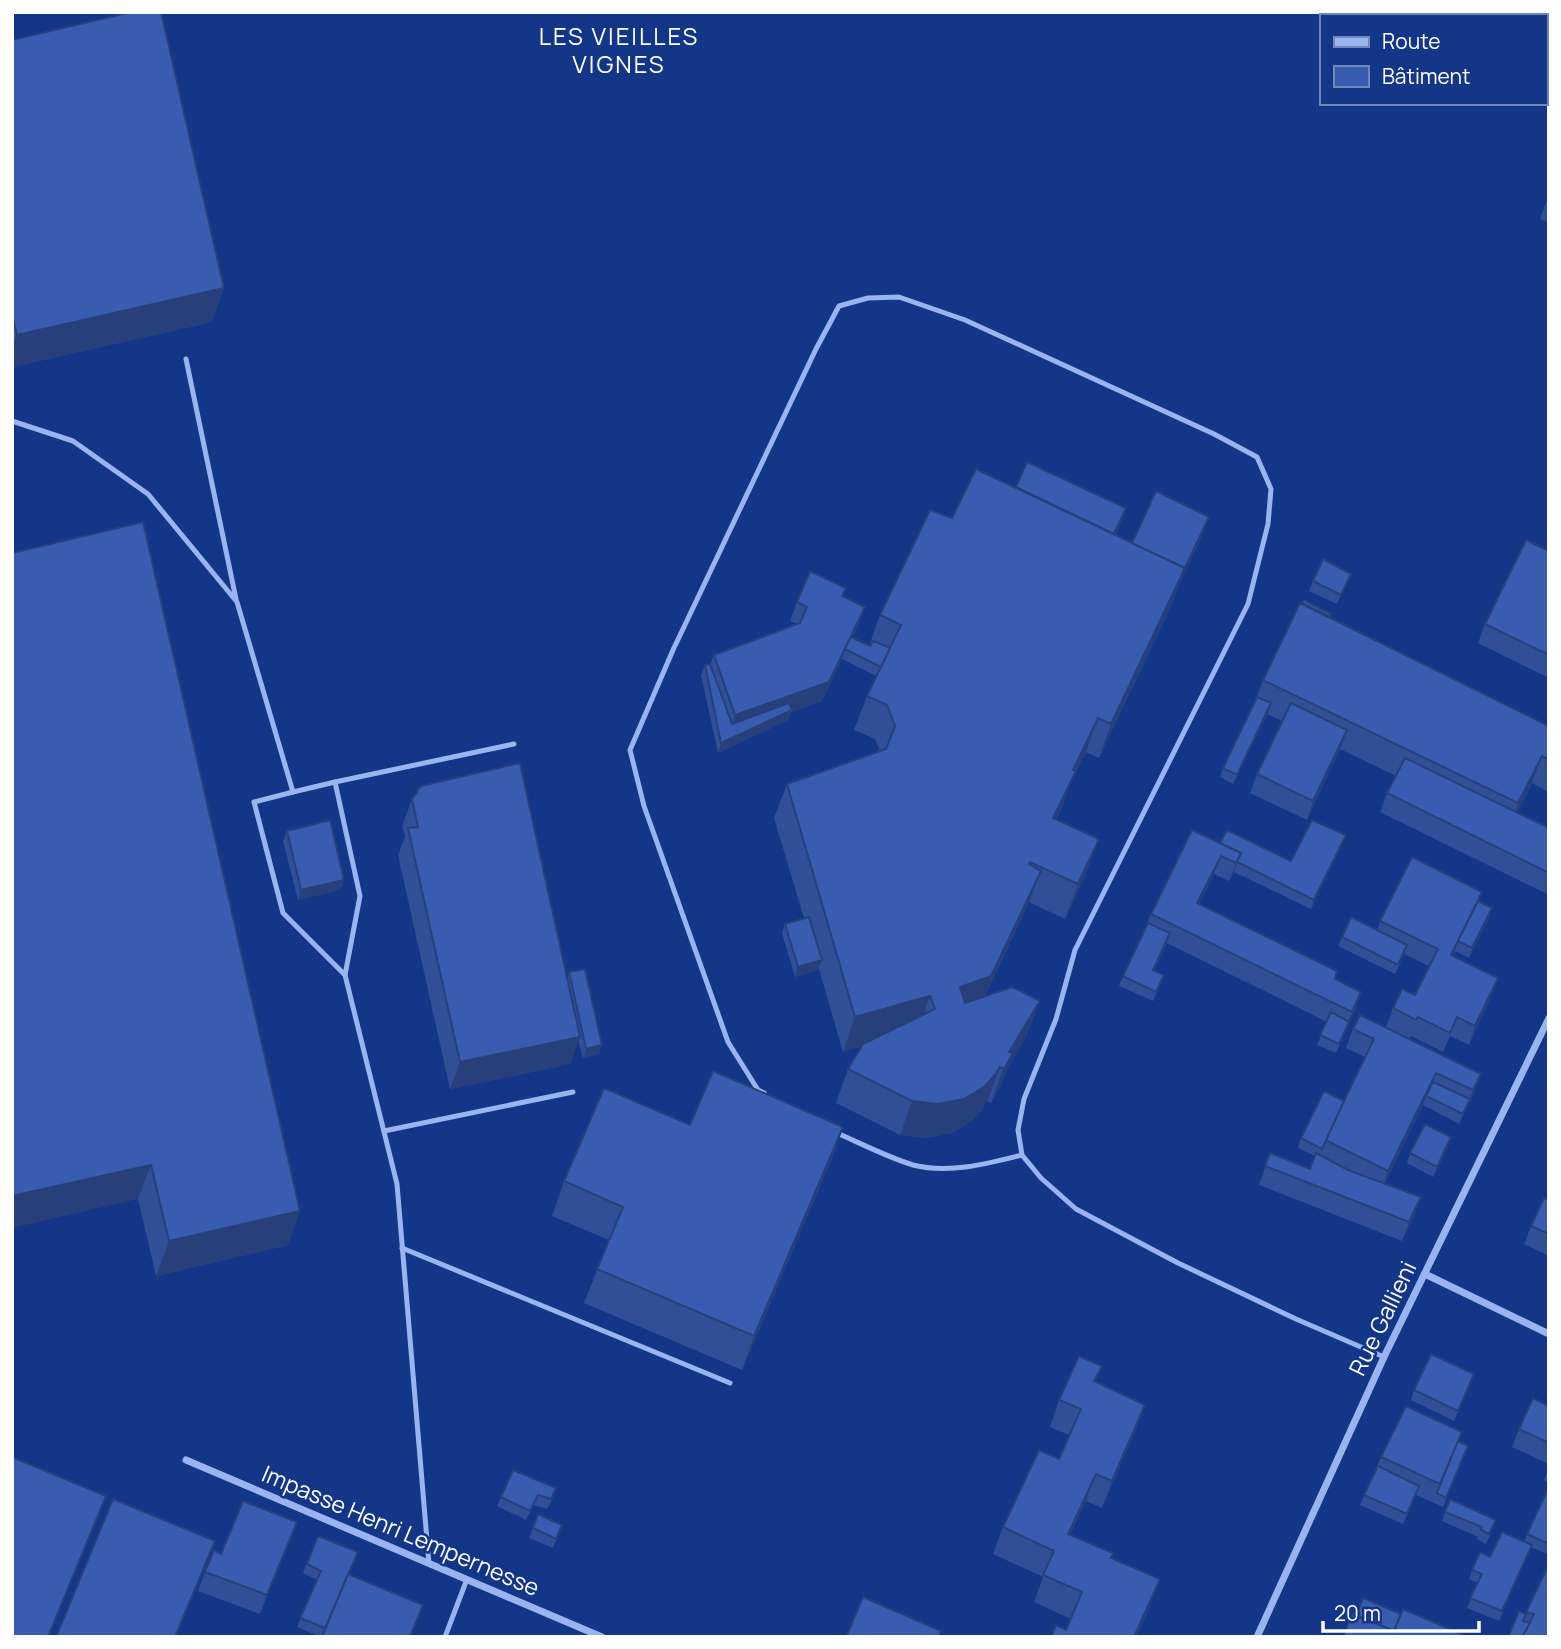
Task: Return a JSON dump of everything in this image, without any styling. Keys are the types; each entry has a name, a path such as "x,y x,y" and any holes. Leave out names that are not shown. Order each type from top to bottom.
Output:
{"street":[{"name":"Rue Gallieni","path":"1257,1637 1384,1357 1549,1018"},
{"path":"1425,1274 1549,1334"},
{"name":"Impasse Henri Lempernesse","path":"186,1460 602,1637"}],"lane":[{"path":"769,1097 758,1090 728,1042 644,806 630,750 673,650 839,306 868,298 899,297 965,320 1214,434 1257,457 1270,489 1268,524 1248,604 1075,950 1056,1018 1024,1099 1018,1130 1021,1155 1041,1178 1076,1209 1296,1319 1384,1357"},
{"path":"186,359 237,602 293,792"},
{"path":"12,421 73,441 148,494 237,602"},
{"path":"345,975 283,913 254,802 514,744"},
{"path":"335,782 360,896 345,975 397,1184 429,1564"},
{"path":"384,1130 573,1092"},
{"path":"829,1129 915,1165 954,1169 1021,1155"},
{"path":"402,1248 730,1383"},
{"path":"444,1637 467,1579"}],"building":[{"path":"131,12 161,12 224,288 17,335 12,314 12,40"},
{"path":"1027,462 1126,508 1114,534 1016,487"},
{"path":"976,469 1185,568 1111,724 1098,718 1053,818 1099,839 1078,884 1030,862 1029,864 1041,871 991,976 960,987 965,1003 1012,987 1040,1001 1009,1052 1013,1053 1004,1069 1000,1067 984,1087 964,1099 938,1104 912,1101 848,1069 863,1044 935,1009 930,996 855,1017 787,784 886,749 895,726 887,705 867,696 901,625 880,615 930,510 952,518"},
{"path":"1156,491 1209,517 1185,568 1132,543"},
{"path":"143,522 300,1211 169,1241 151,1165 12,1196 12,553"},
{"path":"1526,540 1549,551 1549,655 1485,624"},
{"path":"1323,559 1351,574 1341,595 1313,581"},
{"path":"810,571 846,588 842,596 865,607 829,682 735,715 714,655 800,623 807,607 797,602"},
{"path":"1304,600 1331,614 1330,617 1302,603"},
{"path":"1300,603 1549,726 1549,760 1542,756 1518,803 1263,680"},
{"path":"851,637 870,646 873,641 890,648 881,667 845,649"},
{"path":"710,664 732,724 789,703 792,710 721,743 705,665"},
{"path":"1257,697 1271,703 1237,775 1223,768"},
{"path":"1291,703 1347,730 1313,801 1257,774"},
{"path":"1405,758 1549,828 1549,873 1387,793"},
{"path":"520,763 580,1037 460,1062 408,828 418,827 412,799 421,786"},
{"path":"330,820 344,880 301,890 287,831"},
{"path":"1312,820 1346,835 1314,900 1237,862 1241,853 1220,843 1227,830 1291,861"},
{"path":"1192,830 1241,853 1236,863 1221,856 1197,903 1337,971 1335,979 1361,992 1352,1012 1151,914"},
{"path":"1412,857 1482,892 1451,955 1498,978 1475,1026 1457,1017 1450,1033 1393,1008 1402,989 1415,995 1438,949 1380,921"},
{"path":"1478,901 1492,908 1472,948 1458,941"},
{"path":"809,917 822,960 798,967 785,924"},
{"path":"1351,917 1407,945 1398,965 1342,937"},
{"path":"1148,923 1170,933 1153,970 1164,975 1156,992 1123,976"},
{"path":"585,969 602,1045 586,1049 569,972"},
{"path":"1331,1012 1349,1022 1339,1044 1320,1035"},
{"path":"1360,1015 1481,1074 1473,1090 1436,1073 1388,1171 1325,1140 1374,1039 1353,1029"},
{"path":"713,1071 843,1127 754,1336 597,1269 623,1207 564,1181 604,1088 690,1125"},
{"path":"1433,1082 1470,1099 1463,1114 1426,1096"},
{"path":"1324,1091 1344,1101 1322,1149 1301,1138"},
{"path":"1425,1124 1451,1137 1437,1167 1410,1153"},
{"path":"1270,1153 1310,1169 1316,1153 1348,1170 1421,1197 1409,1222 1265,1166"},
{"path":"1544,1198 1549,1200 1549,1234 1531,1226"},
{"path":"1431,1354 1474,1374 1458,1411 1414,1390"},
{"path":"1079,1356 1102,1366 1094,1381 1145,1405 1112,1481 1096,1474 1068,1534 1113,1553 1111,1558 1160,1579 1134,1637 1051,1637 1056,1625 1066,1630 1082,1592 1043,1575 1054,1551 1003,1527 1039,1450 1059,1459 1081,1409 1059,1400"},
{"path":"1533,1398 1549,1406 1549,1443 1519,1429"},
{"path":"1406,1406 1462,1432 1440,1484 1381,1457"},
{"path":"1458,1441 1468,1446 1446,1498 1437,1493"},
{"path":"12,1457 106,1496 48,1637 12,1637"},
{"path":"1378,1466 1419,1486 1407,1514 1364,1495"},
{"path":"513,1470 556,1488 551,1499 538,1495 530,1511 501,1497"},
{"path":"1549,1487 1549,1544 1527,1534"},
{"path":"113,1499 215,1541 175,1637 56,1637"},
{"path":"1450,1499 1496,1520 1489,1534 1481,1530 1482,1527 1445,1512"},
{"path":"243,1501 297,1522 267,1595 205,1572 214,1550 221,1554"},
{"path":"538,1514 562,1525 556,1539 533,1528"},
{"path":"1502,1532 1532,1545 1502,1611 1470,1598 1482,1574 1472,1570 1480,1552 1490,1557"},
{"path":"318,1536 358,1552 325,1628 300,1618 321,1571 307,1564"},
{"path":"1549,1564 1549,1637 1522,1637 1534,1614 1526,1612"},
{"path":"348,1574 423,1605 410,1637 322,1637"},
{"path":"863,1597 941,1631 939,1637 850,1637 847,1635"},
{"path":"1363,1598 1401,1614 1394,1631 1356,1615"},
{"path":"1403,1609 1468,1637 1343,1637 1352,1614 1394,1631"},
{"path":"1519,1611 1526,1614 1523,1621 1530,1623 1522,1637 1514,1637 1509,1635"}],"district":[{"name":"LES VIEILLES VIGNES","path":"619,49"}]}
